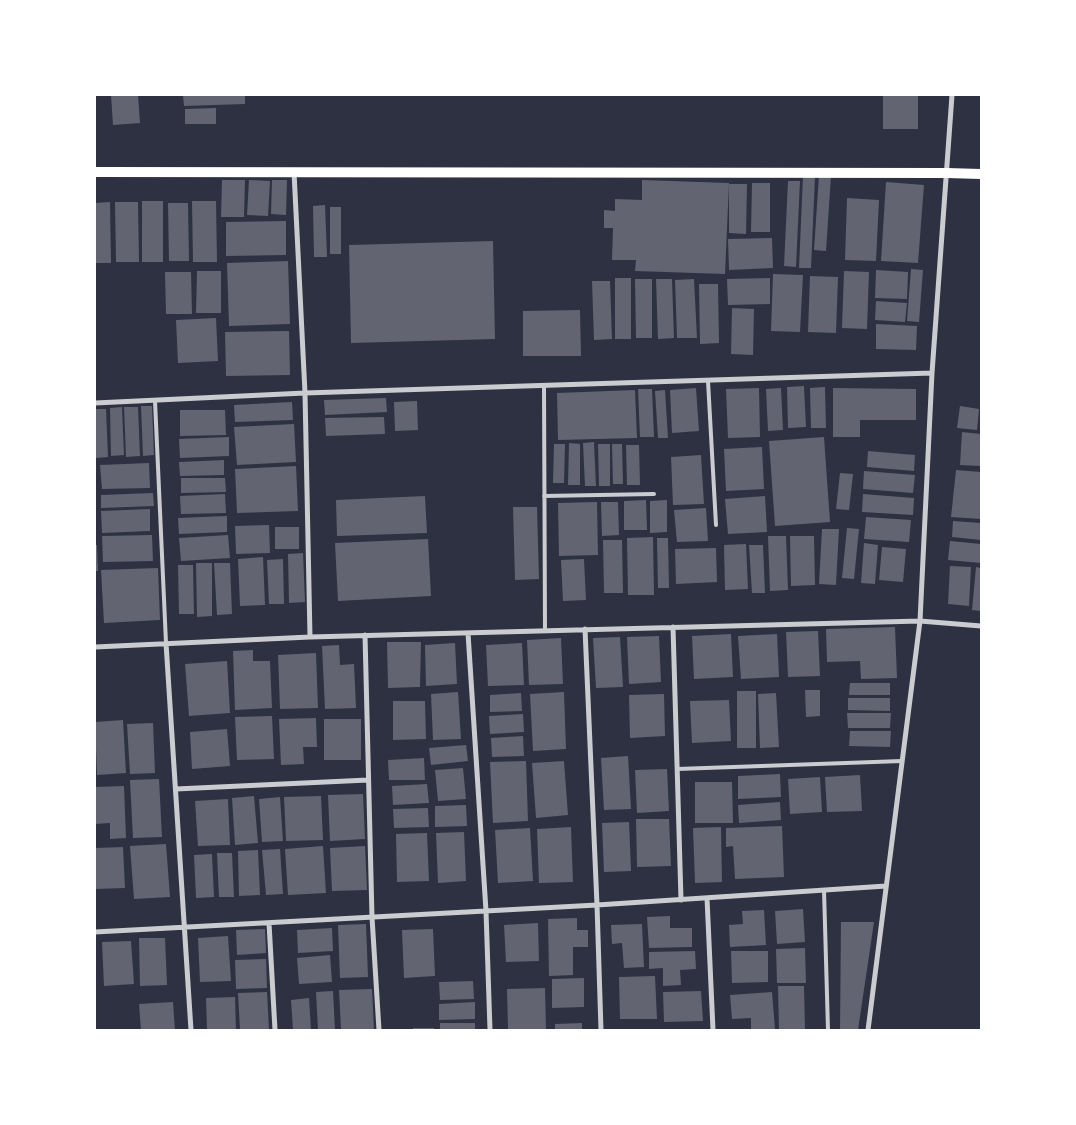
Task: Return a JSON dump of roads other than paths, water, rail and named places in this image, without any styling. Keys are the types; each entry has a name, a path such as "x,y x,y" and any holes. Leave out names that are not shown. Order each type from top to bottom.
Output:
{"main road":[{"path":"95,172 981,174"}],"street":[{"path":"868,1030 920,621 932,374 952,95"},
{"path":"294,172 304,393 310,637"},
{"path":"95,403 304,393 932,374"},
{"path":"95,646 365,635 920,621 981,626"},
{"path":"673,627 681,900"},
{"path":"585,629 601,1030"},
{"path":"468,632 486,911 490,1030"},
{"path":"365,635 372,918 379,1030"},
{"path":"166,643 191,1030"},
{"path":"176,789 368,780"},
{"path":"95,932 597,905 886,886"},
{"path":"707,898 713,1030"},
{"path":"269,923 275,1030"}],"lane":[{"path":"708,381 716,525"},
{"path":"544,386 545,631"},
{"path":"155,400 166,643"},
{"path":"544,496 654,494"},
{"path":"677,769 902,761"},
{"path":"824,890 828,1030"}]}
